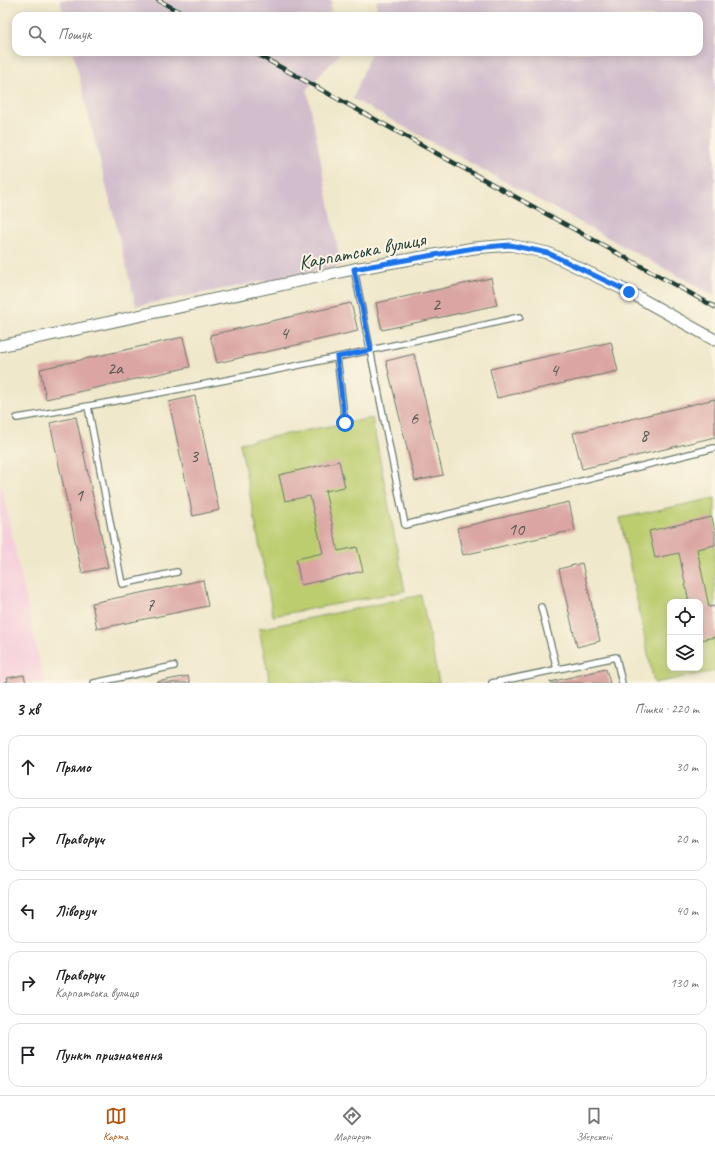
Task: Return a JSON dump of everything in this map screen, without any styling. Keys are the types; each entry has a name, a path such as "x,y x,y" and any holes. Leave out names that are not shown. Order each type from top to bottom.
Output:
{"street":[{"name":"Карпатська вулиця","path":"0,346 354,269 474,248 510,245 548,253 629,292 715,340"}],"lane":[{"path":"354,269 405,525 714,448"},
{"path":"17,418 88,406 337,357 520,317"},
{"path":"337,357 345,423"},
{"path":"88,406 122,584 177,572"},
{"path":"541,607 557,669"},
{"path":"492,683 616,657 622,683"},
{"path":"94,683 174,666"}],"shaded area":[{"path":"60,0 332,0 330,12 63,12"},
{"path":"377,0 715,0 715,296 353,99 369,56 703,56 703,12 376,12"},
{"path":"74,56 338,56 307,89 341,266 136,306"},
{"path":"0,479 44,683 0,683"}],"green space":[{"path":"372,418 405,591 273,616 240,443"},
{"path":"715,498 715,671 654,683 620,518"},
{"path":"421,595 439,683 270,683 259,629"}],"building":[{"path":"491,278 497,305 382,330 376,303"},
{"path":"351,303 358,331 217,363 210,335"},
{"path":"183,337 190,367 46,399 40,369"},
{"path":"611,342 618,371 497,398 490,369"},
{"path":"414,354 443,475 415,481 386,361"},
{"path":"195,396 219,510 193,516 169,402"},
{"path":"715,399 715,437 582,469 573,433"},
{"path":"76,417 108,567 82,573 50,423"},
{"path":"339,461 345,487 325,491 338,551 357,547 363,571 301,585 296,559 323,553 310,496 285,501 279,475"},
{"path":"569,502 575,530 463,555 457,528"},
{"path":"712,517 715,532 715,545 697,549 709,607 715,606 715,637 703,639 703,599 688,599 679,553 655,558 649,531"},
{"path":"582,563 600,641 577,647 559,569"},
{"path":"203,580 208,606 97,629 92,603"},
{"path":"606,669 610,683 550,683 550,682"},
{"path":"24,675 26,683 3,683 8,681 7,678"},
{"path":"188,676 190,683 156,683 156,682"}],"railway":[{"path":"158,0 180,12"},
{"path":"260,56 715,307"}],"route":[{"path":"345,423 337,357 371,350 354,269 474,248 510,245 548,253 629,292"}]}
